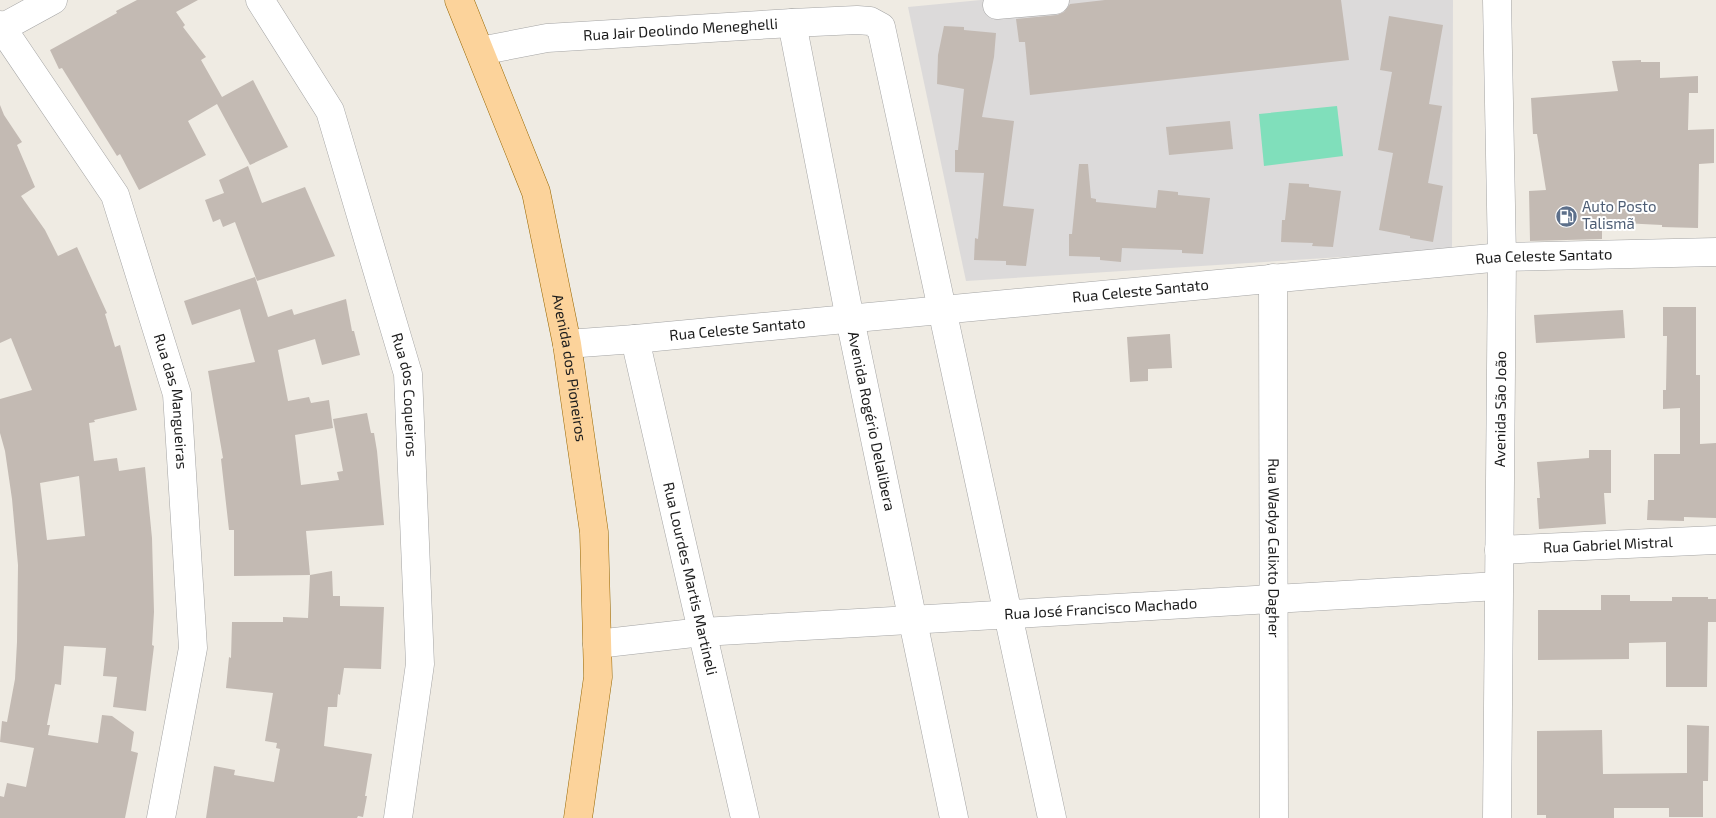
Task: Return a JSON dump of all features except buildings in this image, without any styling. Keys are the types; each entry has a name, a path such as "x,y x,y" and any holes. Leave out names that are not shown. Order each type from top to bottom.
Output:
{"main road":[{"name":"Avenida dos Pioneiros","path":"459,0 536,192 567,344 594,532 598,677 586,751"},
{"path":"565,818 586,751"},
{"path":"578,818 586,751"}],"street":[{"path":"1,27 53,0"},
{"name":"Rua dos Coqueiros","path":"260,0 330,111 408,374 420,664 398,818"},
{"path":"997,6 1055,0"},
{"name":"Avenida São João","path":"1497,0 1502,257 1497,818"},
{"name":"Rua Jair Deolindo Meneghelli","path":"480,51 547,38 792,23 857,20 870,21 881,27 943,310"},
{"name":"Avenida Rogério Delalibera","path":"792,23 850,319 954,818"},
{"name":"Rua das Mangueiras","path":"1,27 115,195 177,394 193,648 161,818"},
{"name":"Rua Celeste Santato","path":"567,344 1502,257 1716,252"},
{"name":"Rua Wadya Calixto Dagher","path":"1273,278 1274,818"},
{"path":"943,310 1052,818"},
{"name":"Rua Lourdes Martis Martineli","path":"635,339 745,818"},
{"name":"Rua Gabriel Mistral","path":"1499,550 1716,540"},
{"name":"Rua José Francisco Machado","path":"597,644 702,632 1498,586"}],"shaded area":[{"path":"981,0 1453,0 1452,250 966,281 908,7"}],"green space":[{"path":"1337,106 1343,156 1264,166 1259,114"}],"place":[{"name":"Auto Posto Talismã","path":"1566,216"}]}
